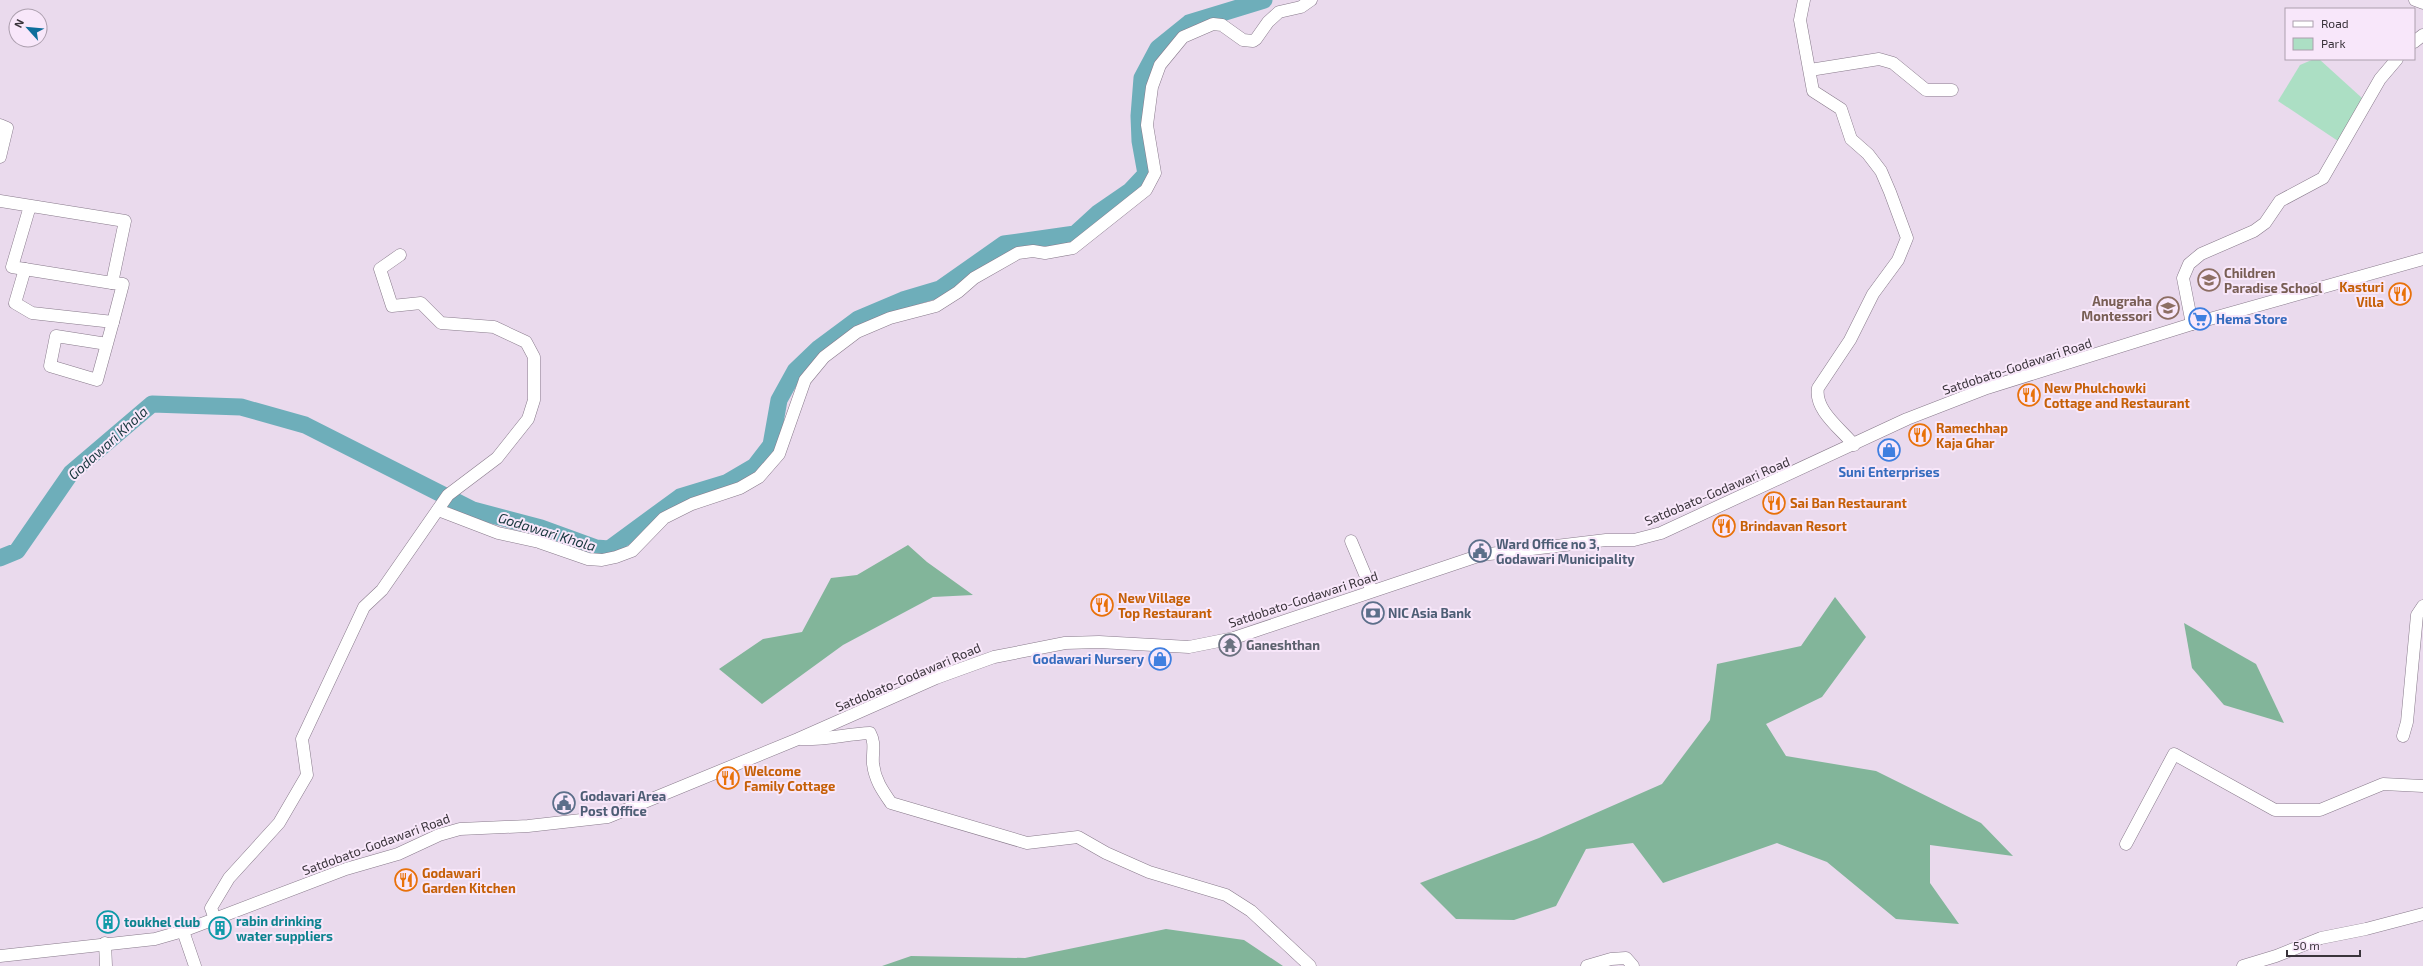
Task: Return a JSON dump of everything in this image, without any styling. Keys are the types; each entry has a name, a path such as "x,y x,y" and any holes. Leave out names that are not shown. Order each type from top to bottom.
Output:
{"street":[{"path":"438,510 498,533 540,542 588,559 602,560 632,551 664,518 692,504 740,488 759,477 779,454 805,380 824,357 857,332 890,318 936,306 958,292 974,278 1018,253 1033,251 1045,253 1073,248 1146,190 1155,173 1147,125 1152,87 1160,65 1183,38 1213,24 1222,26 1243,40 1253,41 1256,40 1268,22 1279,12 1301,7 1311,0"},
{"path":"1804,0 1800,20 1813,91 1841,109 1851,139 1868,154 1881,171 1907,238 1898,260 1873,294 1850,340 1818,388 1817,395 1822,408 1854,445"},
{"path":"2415,0 2423,3"},
{"path":"2415,41 2423,35"},
{"path":"1810,70 1879,59 1893,63 1926,90 1952,90"},
{"path":"2192,324 2183,278 2189,264 2201,254 2254,231 2265,223 2284,198 2324,178 2380,79 2396,60"},
{"path":"0,125 7,128 0,157"},
{"path":"0,201 125,221 112,283"},
{"path":"30,206 12,267 123,284 113,322 107,344 97,380 50,366 56,336 107,344"},
{"path":"215,919 210,908 229,878 279,823 307,775 302,739 364,607 382,590 448,495 496,458 528,419 534,400 534,357 526,342 494,327 442,323 421,303 392,306 380,270 400,255"},
{"name":"Satdobato-Godawari Road","path":"0,956 106,943 155,939 183,931 346,869 398,854 439,835 460,829 528,826 608,817 798,739 936,678 994,657 1065,643 1099,642 1189,647 1234,638 1481,555 1606,540 1634,540 1661,533 1744,496 1907,419 1988,388 2192,324 2423,258"},
{"path":"25,269 15,303 32,313 113,322"},
{"path":"1351,542 1372,591"},
{"path":"2403,736 2407,722 2417,615 2423,606"},
{"path":"798,739 822,740 851,734 870,733 874,741 873,763 877,783 891,803 1027,843 1078,837 1106,853 1148,872 1226,895 1250,911 1310,966"},
{"path":"2126,844 2174,754 2275,810 2320,810 2383,784 2423,786"},
{"path":"2243,966 2276,956 2321,938 2366,930 2423,914"},
{"path":"183,931 195,966"},
{"path":"106,943 106,966"},
{"path":"1587,966 1611,959 1626,958 1633,966"}],"green space":[{"path":"2312,60 2320,60 2362,98 2338,141 2278,101 2300,65"},
{"path":"908,545 927,562 973,595 933,597 843,645 762,704 719,669 763,639 802,632 831,578 857,575"},
{"path":"1835,597 1866,637 1822,697 1766,724 1786,756 1876,771 1981,823 2013,856 1930,845 1930,883 1959,924 1896,919 1827,862 1777,843 1663,883 1633,843 1586,849 1556,906 1514,920 1456,919 1420,883 1539,838 1662,784 1710,720 1717,664 1801,646"},
{"path":"2184,623 2256,664 2284,723 2224,705 2192,668"},
{"path":"1166,929 1244,940 1283,966 882,966 911,956 1025,958"}],"waterway":[{"name":"Godawari Khola","path":"0,558 17,551 71,473 152,404 241,407 305,425 473,510 541,528 596,548 609,549 680,497 726,483 755,466 771,445 779,400 795,371 819,348 858,319 903,300 940,289 1004,244 1075,234 1098,213 1130,191 1146,174 1140,141 1139,116 1142,78 1158,48 1189,23 1264,0"}],"place":[{"name":"Children Paradise School","path":"2209,280"},
{"name":"Kasturi Villa","path":"2400,294"},
{"name":"Anugraha Montessori","path":"2168,308"},
{"name":"Hema Store","path":"2200,319"},
{"name":"New Phulchowki Cottage and Restaurant","path":"2029,395"},
{"name":"Ramechhap Kaja Ghar","path":"1920,435"},
{"name":"Suni Enterprises","path":"1889,450"},
{"name":"Sai Ban Restaurant","path":"1774,503"},
{"name":"Brindavan Resort","path":"1724,526"},
{"name":"Ward Office no 3, Godawari Municipality","path":"1480,551"},
{"name":"New Village Top Restaurant","path":"1102,605"},
{"name":"NIC Asia Bank","path":"1373,613"},
{"name":"Ganeshthan","path":"1230,645"},
{"name":"Godawari Nursery","path":"1160,659"},
{"name":"Welcome Family Cottage","path":"728,778"},
{"name":"Godavari Area Post Office","path":"564,803"},
{"name":"Godawari Garden Kitchen","path":"406,880"},
{"name":"toukhel club","path":"108,922"},
{"name":"rabin drinking water suppliers","path":"220,928"}]}
